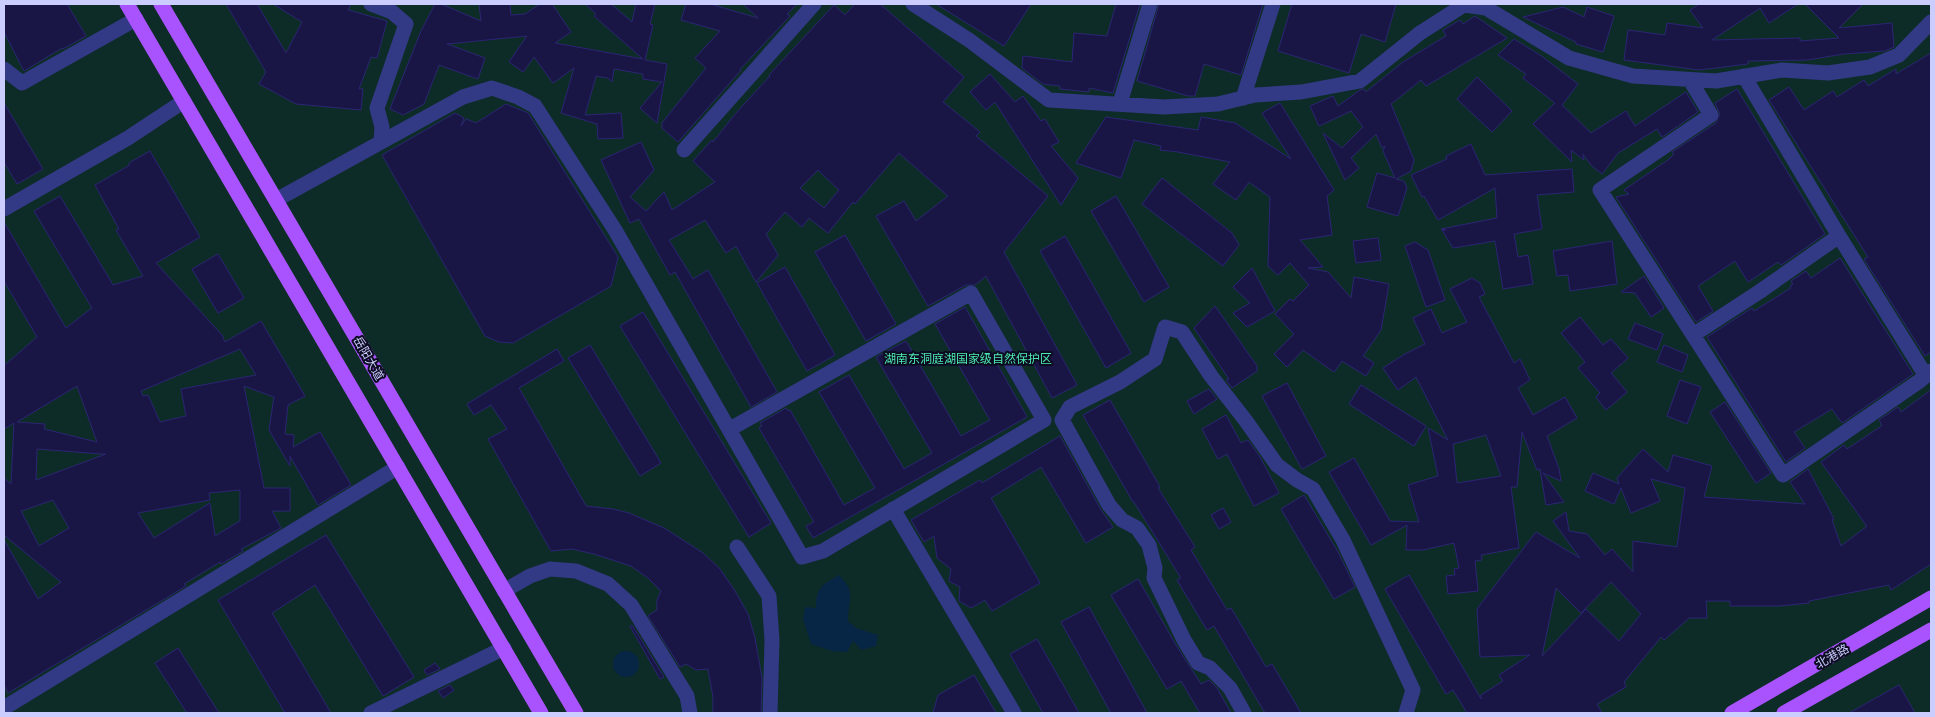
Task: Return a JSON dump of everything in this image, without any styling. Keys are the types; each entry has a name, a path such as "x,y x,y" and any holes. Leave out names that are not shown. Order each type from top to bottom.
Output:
{"main road":[{"path":"127,4 541,713"},
{"name":"岳阳大道","path":"161,4 576,713"},
{"name":"北港路","path":"1732,713 1931,598"},
{"path":"1784,713 1931,630"}],"street":[{"path":"371,4 392,12 406,24 377,108 382,127 381,142"},
{"path":"684,150 814,4"},
{"path":"913,4 969,40 1049,100 1164,107 1218,104 1255,95 1301,92 1360,81 1420,34 1464,4 1486,8 1569,58 1633,76 1690,80 1716,81 1782,70 1828,73 1870,66 1899,55 1931,22"},
{"path":"1120,103 1150,4"},
{"path":"1243,98 1272,4"},
{"path":"4,69 22,84 136,19"},
{"path":"1690,80 1711,115 1600,190 1783,475 1928,374 1839,236 1744,76"},
{"path":"276,200 463,97 492,88 518,96 535,106 615,230 802,557 823,551 1044,420 1062,420"},
{"path":"4,208 128,138 184,101"},
{"path":"1693,335 1839,236"},
{"path":"730,430 971,293 1044,420"},
{"path":"1062,420 1070,408 1120,382 1155,358 1165,327 1182,332 1211,376 1277,465 1296,480 1312,489 1343,540 1413,690 1406,713"},
{"path":"1062,420 1110,505 1122,520 1137,528 1149,545 1155,568 1154,578 1180,632 1198,663 1210,668 1230,688 1244,713"},
{"path":"4,708 398,467"},
{"path":"893,509 1014,713"},
{"path":"737,547 769,596 772,640 770,713"},
{"path":"504,591 530,576 550,569 576,571 608,584 631,605 687,696 690,713"},
{"path":"371,713 504,648"}],"green space":[{"name":"湖南东洞庭湖国家级自然保护区","path":"4,4 1931,4 1931,713 4,713"}],"water":[{"path":"839,575 845,581 850,592 848,621 856,628 878,635 876,646 862,650 853,641 847,652 832,651 811,644 803,619 805,607 816,608 817,595 821,587"},
{"path":"626,651 635,655 639,664 635,673 626,677 617,673 613,664 617,655"}],"building":[{"path":"4,4 67,4 86,36 24,71 4,32"},
{"path":"226,4 257,4 286,53 302,22 273,4 351,4 348,10 387,21 377,58 371,57 359,89 363,89 361,110 296,104 259,84 266,72"},
{"path":"435,4 441,4 481,21 479,4 510,4 511,15 525,14 540,4 552,4 571,32 555,43 643,59 594,16 596,14 585,4 611,4 632,22 636,4 655,4 650,24 653,25 645,60 667,64 657,123 640,108 662,82 643,79 643,74 614,69 612,82 608,78 596,76 585,115 621,113 623,138 598,139 597,124 561,113 574,68 553,83 534,57 523,72 509,62 527,36 447,44 485,58 478,79 439,65 424,104 403,115 390,109 421,31"},
{"path":"686,4 710,4 758,18 743,4 797,4 787,14 790,16 740,69 678,142 662,128 662,123 706,68 695,58 720,31 681,20"},
{"path":"855,4 880,4 964,77 943,102 980,132 976,136 1048,196 1004,252 1077,385 1052,398 986,276 975,285 966,285 928,306 876,216 904,201 916,221 948,196 899,153 855,204 853,202 828,233 809,218 802,227 785,212 766,234 778,255 756,282 736,246 726,253 705,220 669,240 693,279 708,270 777,392 751,407 675,272 670,275 639,219 630,223 601,160 641,142 654,170 630,197 646,211 664,192 672,210 715,182 693,161 712,140 713,142 769,75 834,5 845,15","holes":["818,170 839,190 824,208 800,188"]},
{"path":"936,4 1031,4 1004,46"},
{"path":"1116,4 1140,4 1113,93 1089,88 1089,92 1060,89 1060,86 1043,84 1022,68 1023,56 1072,62 1074,33 1107,36"},
{"path":"1159,4 1263,4 1241,75 1204,64 1195,96 1188,96 1137,81"},
{"path":"1292,4 1396,4 1385,42 1361,34 1349,73 1278,51"},
{"path":"1699,4 1798,4 1769,23 1760,8 1712,40 1800,38 1800,41 1839,38 1805,4 1863,4 1839,28 1892,23 1894,47 1885,51 1844,54 1807,60 1748,61 1748,64 1699,70 1624,60 1628,30 1665,35 1667,23 1703,28 1690,10"},
{"path":"1563,7 1584,17 1587,7 1614,16 1603,52 1576,44 1576,42 1523,17"},
{"path":"1475,16 1507,38 1426,86 1421,80 1391,104 1414,160 1411,171 1396,179 1404,181 1407,188 1398,216 1367,207 1377,173 1395,178 1383,151 1385,146 1382,148 1376,134 1351,158 1359,168 1345,180 1323,133 1342,148 1363,127 1351,111 1319,126 1310,106 1333,96 1338,106 1360,90 1364,89 1366,92 1403,62 1446,36 1443,30 1460,20 1463,24"},
{"path":"1514,39 1540,55 1578,84 1562,105 1591,133 1626,111 1635,126 1686,92 1698,112 1662,137 1657,129 1618,153 1602,174 1591,165 1583,154 1584,160 1571,150 1572,162 1533,124 1555,103 1523,78 1526,74 1498,55"},
{"path":"1931,53 1931,352 1925,356 1864,259 1868,257 1769,100 1789,87 1804,110 1833,91 1837,97 1864,80 1868,86 1896,69 1896,74"},
{"path":"990,74 1015,102 1023,96 1041,121 1045,119 1059,142 1051,146 1078,178 1061,205 995,102 986,110 970,92"},
{"path":"1477,77 1512,111 1492,132 1457,99"},
{"path":"1737,89 1825,234 1781,265 1778,262 1748,282 1735,261 1698,286 1713,311 1696,322 1616,197 1629,194 1624,190 1668,160 1674,154 1672,152 1716,123 1720,114 1715,103"},
{"path":"4,103 43,169 17,184 4,162"},
{"path":"1280,103 1334,190 1327,196 1332,235 1300,240 1323,267 1308,268 1328,272 1351,298 1354,277 1389,284 1381,330 1363,356 1374,363 1366,376 1342,361 1334,372 1303,350 1287,367 1274,354 1294,334 1275,314 1290,299 1293,301 1309,285 1290,263 1278,275 1268,266 1270,197 1249,182 1236,200 1213,184 1230,162 1160,150 1161,146 1134,140 1121,178 1076,163 1106,117 1198,130 1201,117 1235,123 1291,159 1262,113"},
{"path":"506,104 528,113 618,257 611,286 513,343 499,342 485,336 382,155 455,113 464,118 461,126 466,119 476,123"},
{"path":"1471,144 1485,175 1572,169 1574,192 1537,195 1542,229 1514,234 1518,257 1528,255 1533,284 1503,289 1495,241 1453,248 1442,230 1446,230 1441,229 1497,218 1495,188 1438,220 1424,196 1422,197 1411,175 1447,159 1446,156"},
{"path":"150,151 200,237 156,263 222,335 225,342 261,321 305,396 288,405 285,434 294,435 293,447 320,432 351,485 318,505 290,456 290,466 269,430 274,397 244,386 264,488 290,488 290,511 272,511 281,528 241,549 243,551 221,564 220,562 184,584 186,586 8,693 4,685 4,540 38,599 61,582 4,535 4,478 11,484 14,423 4,429 4,366 37,337 4,281 4,222 66,328 92,308 34,211 60,196 113,285 143,276 116,230 119,229 95,185 130,165 129,163","holes":["240,349 256,375 181,389 186,416 160,422 148,395 143,396 141,391","77,386 97,442 44,429 45,424 17,422","37,449 106,454 36,480","240,490 240,521 215,536 210,503 154,538 138,513 210,500 209,493","53,500 69,528 39,546 21,511"]},
{"path":"1162,178 1232,233 1239,245 1223,266 1142,204"},
{"path":"1116,196 1169,287 1144,302 1091,211"},
{"path":"845,235 896,324 866,341 815,252"},
{"path":"1065,236 1131,353 1106,368 1040,251"},
{"path":"1378,238 1381,260 1356,263 1353,241"},
{"path":"1612,241 1617,284 1570,291 1568,275 1557,276 1553,251"},
{"path":"1415,242 1428,250 1445,300 1426,307 1405,246"},
{"path":"218,254 244,298 218,313 192,269"},
{"path":"1840,258 1913,374 1842,423 1832,409 1794,432 1805,448 1786,462 1707,337 1752,308 1754,311 1791,288 1790,286 1793,284 1791,281 1806,271 1811,278"},
{"path":"785,267 835,355 807,371 757,283"},
{"path":"1252,268 1275,311 1247,327 1233,313 1250,303 1233,287"},
{"path":"1644,276 1664,308 1651,317 1635,293 1621,292"},
{"path":"1472,278 1480,283 1485,294 1479,297 1514,363 1520,359 1530,380 1518,388 1533,415 1565,397 1577,418 1547,436 1559,469 1561,481 1543,473 1564,502 1546,505 1540,469 1537,470 1522,432 1517,487 1511,487 1519,548 1481,555 1482,560 1475,561 1478,591 1448,594 1446,576 1455,575 1454,569 1459,568 1454,543 1423,550 1406,550 1407,525 1371,545 1329,472 1354,458 1390,521 1419,522 1408,485 1438,476 1428,428 1448,440 1416,377 1398,390 1383,368 1425,344 1413,318 1431,309 1442,333 1467,322 1450,289","holes":["1486,435 1501,476 1457,483 1453,444"]},
{"path":"1215,306 1257,366 1257,371 1232,388 1226,380 1229,379 1194,328"},
{"path":"965,307 1027,417 813,538 806,526 814,522 759,428 762,426 760,423 786,408 788,411 790,410 844,505 875,488 819,392 849,375 904,469 932,453 876,357 906,341 961,436 990,420 935,324"},
{"path":"643,312 771,523 749,537 620,326"},
{"path":"1580,317 1603,345 1611,339 1628,358 1611,373 1627,392 1606,410 1596,397 1600,393 1578,368 1585,362 1561,333"},
{"path":"1635,323 1663,334 1657,350 1628,339"},
{"path":"590,345 661,463 640,476 568,358"},
{"path":"1664,345 1688,355 1682,372 1657,362"},
{"path":"557,349 564,361 519,388 586,506 629,513 664,528 703,553 720,569 748,614 755,638 762,678 761,713 713,713 713,697 708,669 696,670 686,664 680,667 648,616 657,610 657,600 661,591 648,578 631,566 594,554 572,549 551,551 488,439 507,429 491,405 474,415 467,404"},
{"path":"1680,380 1701,387 1687,424 1667,416"},
{"path":"1287,383 1326,456 1302,469 1262,396"},
{"path":"1361,385 1426,426 1414,446 1349,404"},
{"path":"1209,389 1217,399 1194,414 1187,401"},
{"path":"1931,390 1931,564 1891,590 1889,585 1809,601 1809,603 1779,606 1730,606 1730,601 1706,601 1707,618 1689,618 1664,640 1661,637 1624,682 1626,687 1597,704 1602,713 1467,713 1453,690 1446,694 1385,589 1409,575 1481,699 1481,695 1503,681 1499,675 1530,655 1480,657 1477,609 1536,532 1580,558 1553,521 1566,512 1569,531 1587,534 1605,555 1612,549 1633,572 1633,541 1677,547 1685,488 1651,479 1660,501 1631,513 1621,488 1614,504 1585,491 1593,473 1619,484 1617,478 1643,449 1668,472 1673,455 1712,466 1704,497 1805,504 1790,482 1808,469 1834,519 1832,520 1841,546 1866,527 1866,525 1821,462 1844,445 1847,449 1880,427 1882,425 1879,420 1898,407 1901,412","holes":["1611,582 1641,614 1619,641 1586,609 1542,656 1556,588 1581,613"]},
{"path":"1110,400 1160,487 1158,488 1195,547 1191,550 1227,610 1231,608 1266,667 1272,664 1301,713 1265,713 1214,626 1207,630 1177,580 1181,578 1133,502 1083,415"},
{"path":"1725,402 1771,473 1756,483 1710,412"},
{"path":"1226,415 1241,443 1248,440 1260,457 1279,493 1254,506 1227,454 1218,459 1202,429"},
{"path":"1060,436 1101,510 1113,527 1086,543 1041,467 991,498 1040,583 992,611 985,600 971,608 959,601 960,587 949,581 951,569 937,558 934,536 924,542 911,520 980,480 982,483"},
{"path":"1304,495 1338,552 1355,587 1334,599 1281,509"},
{"path":"1223,508 1231,522 1219,529 1211,515"},
{"path":"326,535 414,677 383,696 315,585 272,613 331,713 285,713 218,600"},
{"path":"1138,579 1201,684 1209,680 1217,688 1231,713 1200,713 1181,681 1167,689 1111,595"},
{"path":"1089,607 1147,713 1111,713 1061,622"},
{"path":"632,625 664,677 660,679 630,626"},
{"path":"1037,639 1079,713 1043,713 1010,654"},
{"path":"178,648 219,713 187,713 155,663"},
{"path":"435,663 440,669 427,675 424,670"},
{"path":"974,675 996,713 933,713 938,695"},
{"path":"450,685 454,690 443,698 438,691"},
{"path":"1899,685 1915,713 1849,713"}]}
